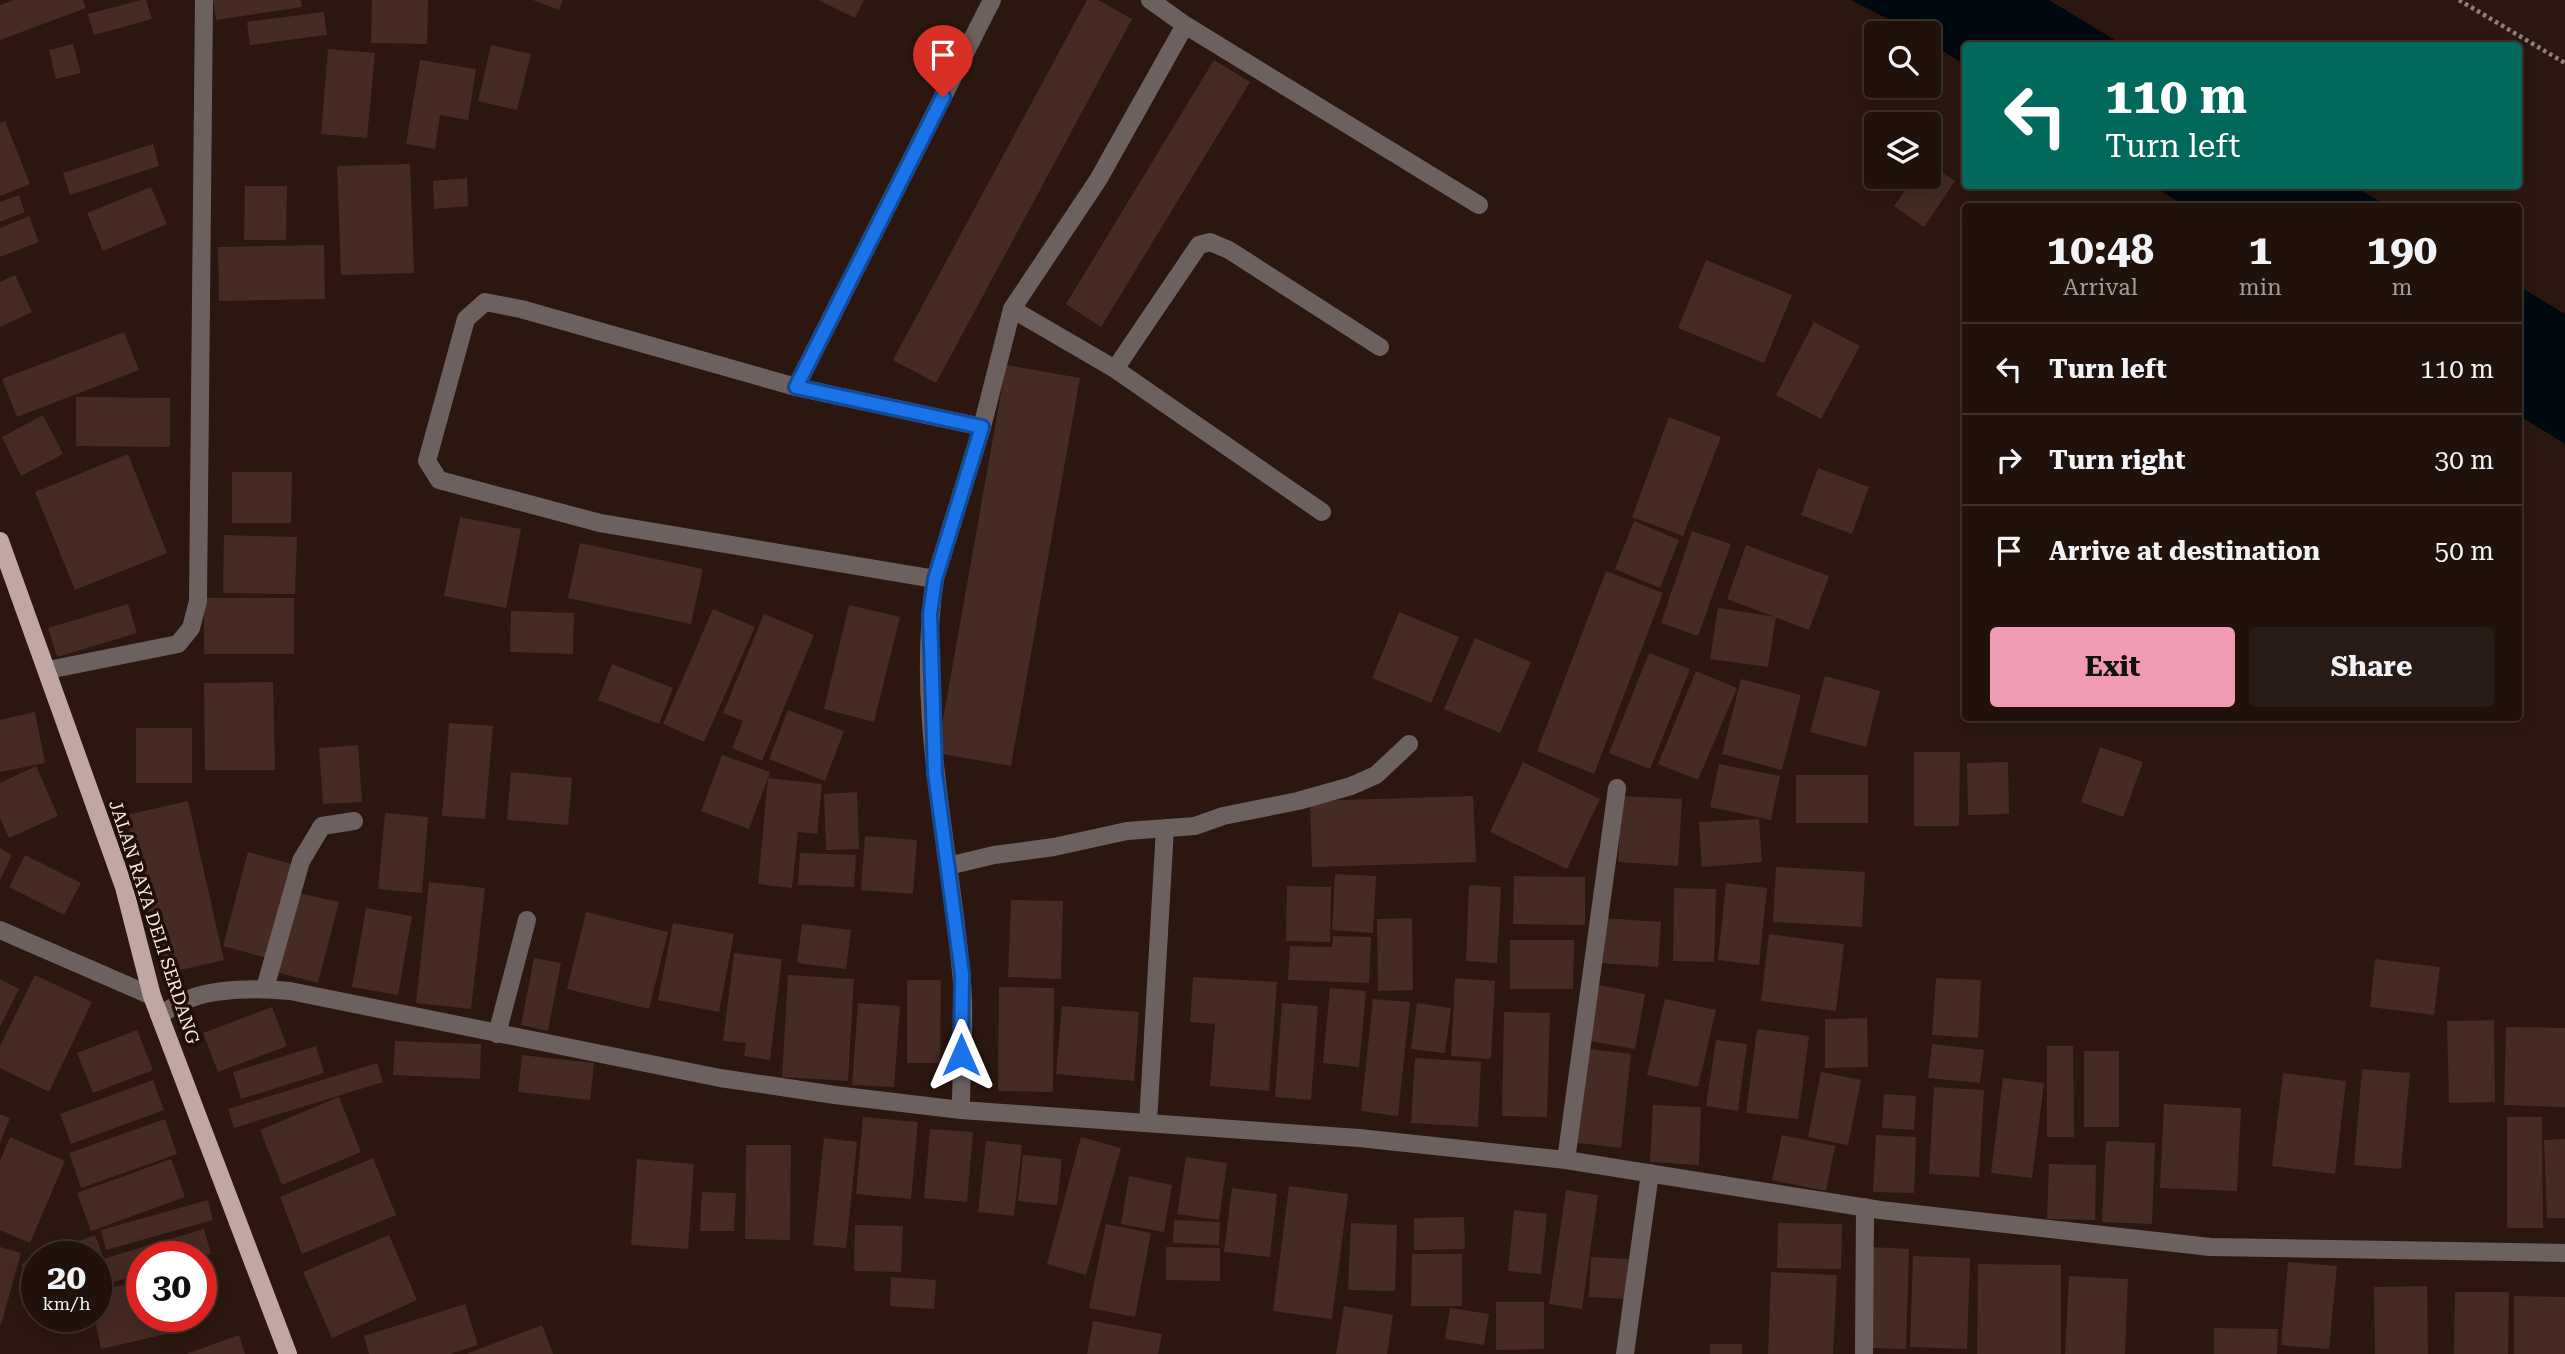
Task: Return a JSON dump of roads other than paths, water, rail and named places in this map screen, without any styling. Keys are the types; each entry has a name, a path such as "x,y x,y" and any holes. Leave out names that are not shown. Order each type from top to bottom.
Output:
{"main road":[{"name":"JALAN RAYA DELI SERDANG","path":"0,541 124,887 152,996 288,1354"}],"street":[{"path":"48,670 178,644 191,628 198,601 204,0"},
{"path":"796,387 992,0"},
{"path":"1150,0 1185,25 1479,205"},
{"path":"961,1110 962,974 935,773 932,729 930,614 935,579 982,427 1012,309 1098,180 1185,25"},
{"path":"1115,369 1199,245 1210,242 1229,250 1380,347"},
{"path":"935,579 600,523 439,480 427,461 466,318 485,302 521,309 796,387 982,427"},
{"path":"1012,309 1115,369 1322,512"},
{"path":"948,866 1127,831 1195,826 1223,816 1298,801 1350,786 1376,775 1409,744"},
{"path":"1566,1160 1617,788"},
{"path":"265,988 300,861 322,826 354,821"},
{"path":"1148,1123 1165,828"},
{"path":"497,1034 527,920"},
{"path":"0,930 152,996"},
{"path":"159,1015 191,998 265,988 720,1078 961,1110 1359,1138 1566,1160 1865,1207 2210,1247 2565,1253"},
{"path":"1625,1354 1650,1173"},
{"path":"1864,1354 1865,1207"}]}
